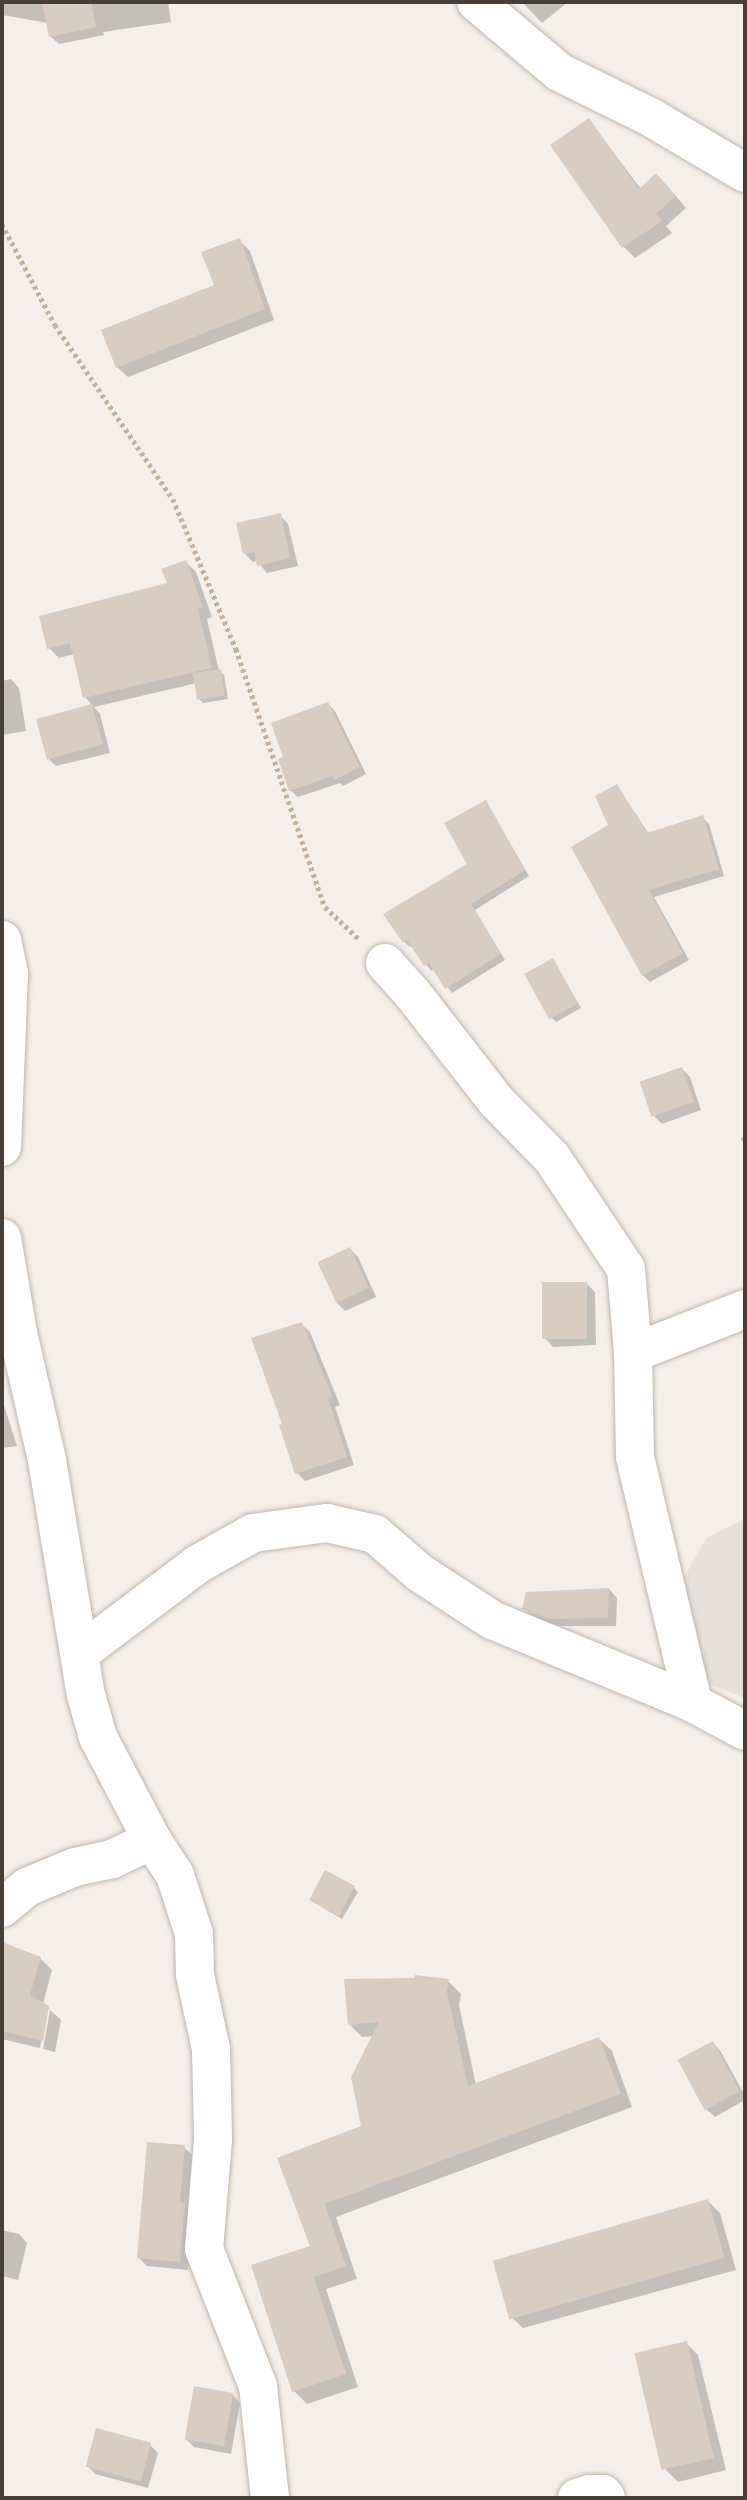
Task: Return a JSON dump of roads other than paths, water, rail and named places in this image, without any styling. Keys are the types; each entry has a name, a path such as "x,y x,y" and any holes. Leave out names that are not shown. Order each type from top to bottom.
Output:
{"street":[{"path":"476,2 559,72 652,118 745,173"},
{"path":"2,940 9,974 2,1147"},
{"path":"385,963 412,993 497,1102 552,1158 626,1269 633,1353 635,1457 693,1703"},
{"path":"2,1238 18,1333 47,1460 86,1695 98,1737 152,1840 175,1875 194,1934 195,1975 211,2049 213,2140 204,2249 258,2386 271,2498"},
{"path":"633,1353 745,1309"},
{"path":"80,1653 198,1564 253,1533 327,1523 375,1534 420,1573 492,1620 693,1703 745,1731"},
{"path":"2,1908 27,1887 75,1867 112,1859 152,1840"},
{"path":"577,2498 590,2494 603,2494 606,2498"}]}
